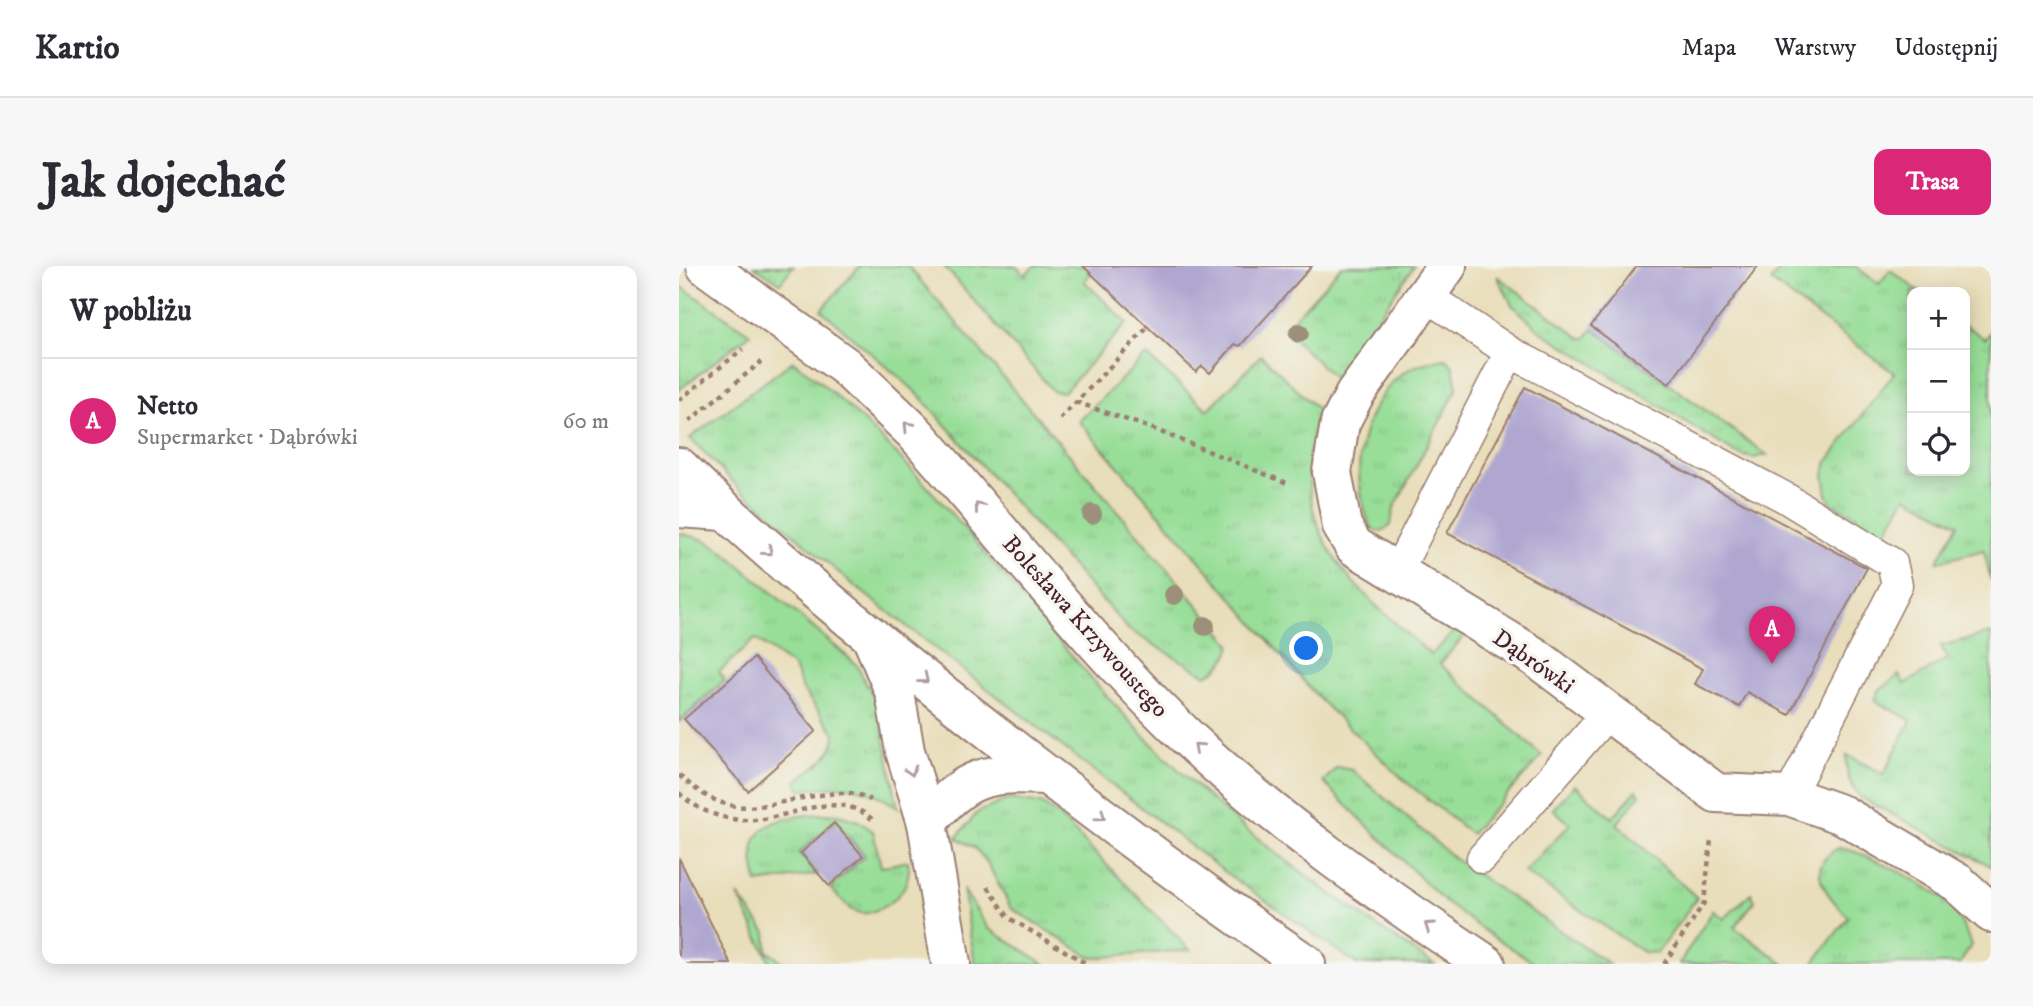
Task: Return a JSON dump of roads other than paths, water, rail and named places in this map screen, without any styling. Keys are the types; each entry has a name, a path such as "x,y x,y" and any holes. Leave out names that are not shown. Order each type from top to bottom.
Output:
{"main road":[{"name":"Bolesława Krzywoustego","path":"706,266 821,348 875,393 914,432 1151,700 1225,771 1298,832 1486,964"},
{"name":"Dąbrówki","path":"1437,281 1346,408 1340,423 1332,472 1342,526 1354,546 1535,657 1607,714 1716,793 1789,796"},
{"path":"679,467 725,511 871,636 1046,775 1207,895 1306,964"},
{"path":"679,508 725,511"},
{"path":"871,636 895,693 905,751 927,823 951,964"},
{"path":"927,823 942,804 980,778 1000,773 1046,775"},
{"path":"1789,796 1843,815 1958,884 1991,912"}],"lane":[{"path":"1437,281 1510,352 1784,497 1892,563 1897,585 1789,796"},
{"path":"1396,574 1510,352"},
{"path":"1482,858 1607,714"}],"place":[{"name":"Netto","path":"1772,664"}]}
